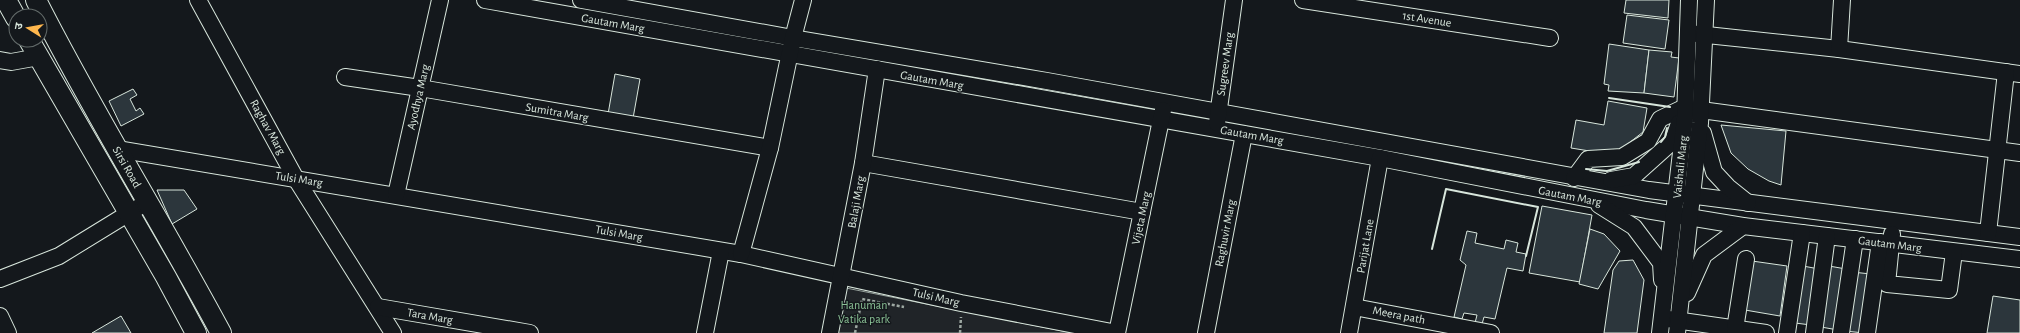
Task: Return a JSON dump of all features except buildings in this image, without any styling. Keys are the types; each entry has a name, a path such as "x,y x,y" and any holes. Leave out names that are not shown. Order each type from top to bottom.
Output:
{"main road":[{"name":"Sirsi Road","path":"36,0 58,45 220,333"},
{"name":"Sirsi Road","path":"34,48 196,333"}],"street":[{"name":"Raghav Marg","path":"198,0 296,178 393,333"},
{"name":"Ayodhya Marg","path":"396,195 440,0"},
{"name":"Gautam Marg","path":"484,0 1164,103 1597,182 1693,196 2020,237"},
{"name":"Gautam Marg","path":"581,0 791,46 877,69 1380,158 1593,201 1743,226 2020,259"},
{"path":"741,254 770,148 791,46 804,0"},
{"name":"Sugreev Marg","path":"1216,129 1234,0"},
{"name":"1st Avenue","path":"1303,0 1550,38"},
{"name":"Vaishali Marg","path":"1662,318 1675,215 1685,107 1689,0"},
{"name":"Vaishali Marg","path":"1679,320 1701,117 1706,0"},
{"path":"1839,50 1842,0"},
{"path":"1688,33 1839,50 2013,73 1998,150 1988,233"},
{"path":"0,60 11,62 39,57"},
{"name":"Balaji Marg","path":"830,333 863,163 877,69"},
{"name":"Sumitra Marg","path":"345,77 420,88 770,148"},
{"name":"Vijeta Marg","path":"1117,333 1164,103"},
{"path":"1574,178 1588,159 1622,157 1648,141 1660,119 1685,107"},
{"path":"1597,182 1634,176 1673,141 1685,107"},
{"path":"1748,203 1728,187 1714,172 1701,117 2020,153"},
{"name":"Raghuvir Marg","path":"1206,333 1244,134"},
{"name":"Tulsi Marg","path":"117,149 741,254 961,302 1117,333"},
{"name":"Parijat Lane","path":"1349,333 1380,158"},
{"path":"863,163 1142,212"},
{"path":"1593,201 1634,227 1661,264 1662,318 1766,333"},
{"path":"0,278 60,256 147,202"},
{"path":"1867,333 1892,221"},
{"path":"1679,320 1704,255 1743,226"},
{"path":"1787,333 1802,233"},
{"path":"1814,333 1827,236"},
{"path":"1841,333 1855,239"},
{"path":"1886,243 1887,284 1949,290 1954,252"},
{"path":"705,333 721,251"},
{"path":"1735,329 1746,259"},
{"name":"Meera path","path":"1354,306 1491,333"},
{"name":"Tara Marg","path":"378,307 530,333"},
{"path":"0,316 8,333"}],"path":[{"path":"855,333 862,299 907,308"},
{"path":"953,317 968,320"}],"green space":[{"name":"Hanuman Vatika park","path":"846,288 1072,333 836,333"}],"wall":[{"path":"1609,98 1670,107"},
{"path":"1661,142 1665,137 1667,128"},
{"path":"1586,169 1607,171 1639,162"},
{"path":"1432,249 1446,189 1538,207 1526,256"}]}
